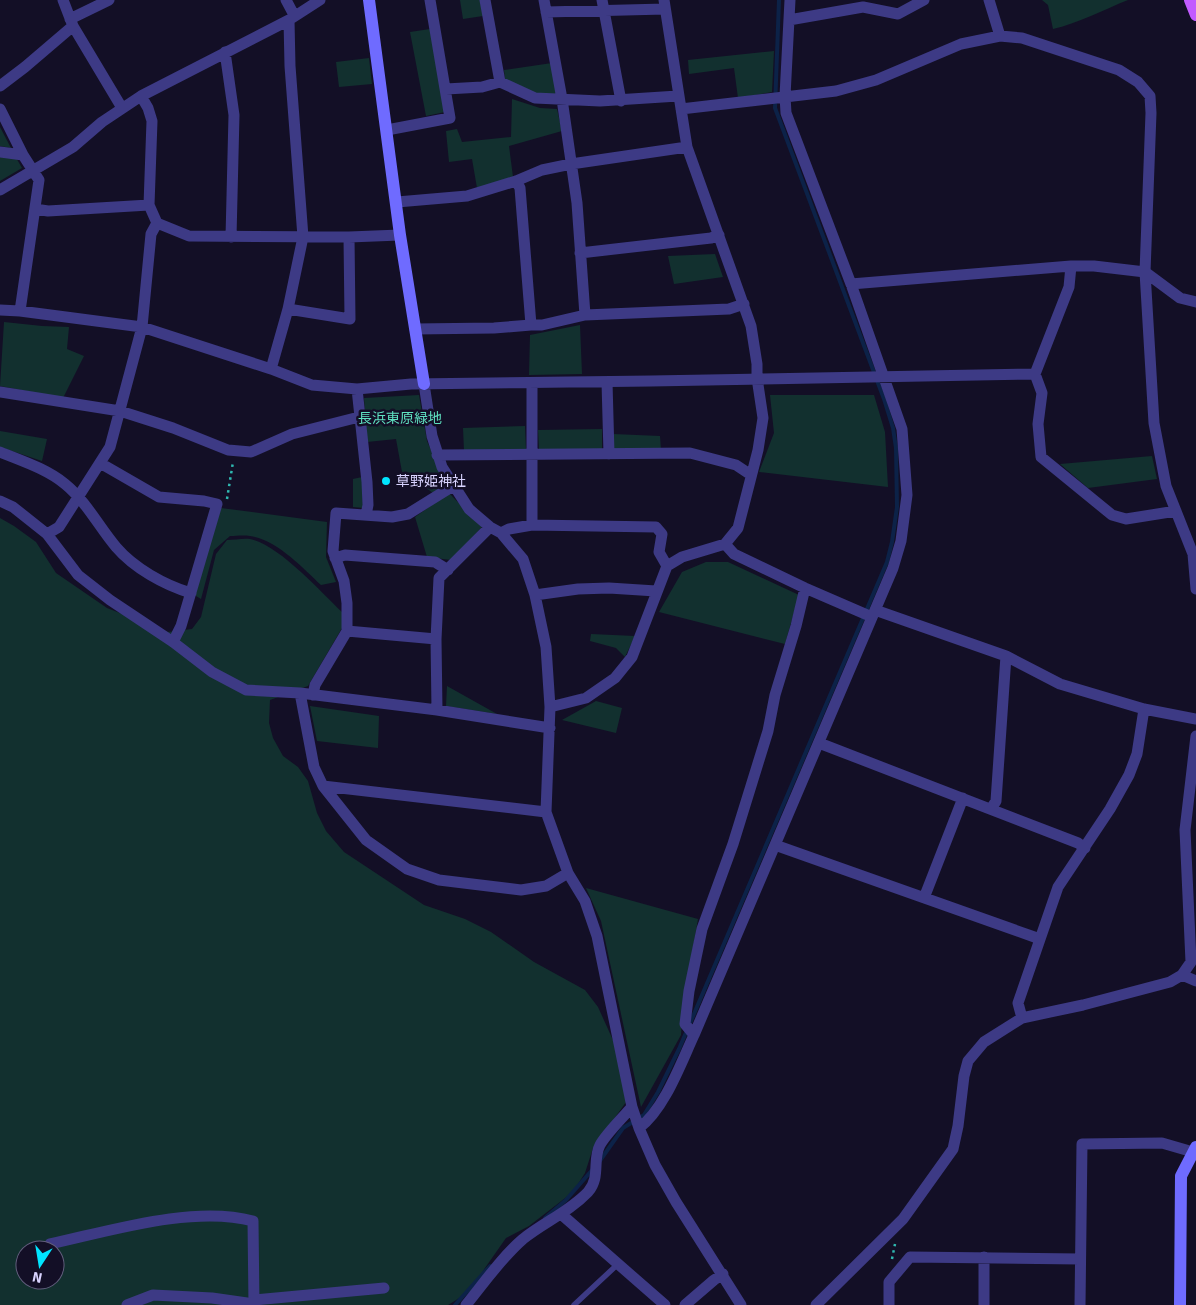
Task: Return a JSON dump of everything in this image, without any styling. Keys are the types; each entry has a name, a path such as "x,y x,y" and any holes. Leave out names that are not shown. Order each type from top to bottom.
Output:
{"main road":[{"path":"1190,0 1196,15"}],"street":[{"path":"63,0 72,23 122,108"},
{"path":"0,86 25,67 72,23 110,0"},
{"path":"272,369 288,309 303,237 290,66 291,18 286,0"},
{"path":"0,190 73,147 102,122 141,96 291,18 320,0"},
{"path":"369,0 400,235 432,436 442,467 470,509 490,527 501,533 524,560 535,595 546,648 550,707 546,812 568,873 585,901 597,936 636,1118 655,1164 676,1202 741,1305"},
{"path":"386,130 450,118 430,0"},
{"path":"484,0 500,82"},
{"path":"544,0 578,203 580,253 586,314"},
{"path":"636,1118 648,1122 662,1102 694,1036 893,568 901,541 907,496 902,429 878,377 851,284 786,113 784,96 790,0"},
{"path":"789,20 863,7 898,14 924,0"},
{"path":"989,0 1000,36"},
{"path":"546,12 602,5 664,2 687,147 751,326 758,364 757,378 763,418 758,450 738,528 725,544 682,557 667,566 632,657 615,678 586,698 550,707"},
{"path":"602,5 621,100"},
{"path":"681,109 836,91 876,80 961,44 1000,36 1022,38 1120,70 1138,82 1150,96 1151,113 1145,272 1154,424 1166,486 1193,554 1196,589"},
{"path":"225,52 234,115 231,236"},
{"path":"446,88 482,87 500,82 535,98 600,101 678,96"},
{"path":"47,534 59,527 110,447 142,327 151,234 156,223 149,205 152,121 148,108 141,96"},
{"path":"0,110 23,156 39,180 20,311"},
{"path":"397,202 468,196 516,182 542,170 687,147"},
{"path":"0,152 23,156"},
{"path":"516,182 520,188 531,325"},
{"path":"34,209 48,211 149,205"},
{"path":"156,223 189,236 349,238 400,235"},
{"path":"580,253 711,238 719,235"},
{"path":"288,309 350,318 349,238"},
{"path":"851,284 1071,266 1094,266 1145,272 1180,298 1196,302"},
{"path":"1071,266 1069,286 1035,374 1042,393 1038,424 1041,457 1112,515 1126,519 1176,511"},
{"path":"415,329 542,325 586,314 730,308 744,304"},
{"path":"0,310 142,327 272,369 312,385 357,389 424,384 1035,374"},
{"path":"607,382 609,454"},
{"path":"532,383 532,525"},
{"path":"357,389 367,482 368,505 366,515"},
{"path":"0,392 120,411 173,428 228,450 251,452 292,434 359,417"},
{"path":"0,452 38,467 65,484 78,497 118,548 142,570 182,591 191,593"},
{"path":"438,455 690,453 736,465 751,475"},
{"path":"100,463 159,497 217,504 182,626 173,642"},
{"path":"313,695 315,685 347,631 347,603 344,581 333,551 336,513 392,517 408,514 453,486"},
{"path":"0,501 13,507 47,534 78,575 110,600 173,642 212,672 246,690 300,693 437,710 550,728"},
{"path":"501,533 509,529 532,525 656,527 662,534 659,552 667,566"},
{"path":"437,710 436,639 439,578 490,527"},
{"path":"725,544 734,554 804,588 1006,656 1060,684 1144,709 1196,719"},
{"path":"335,558 345,556 435,562 448,570"},
{"path":"535,595 578,589 609,588 656,591"},
{"path":"694,1036 685,1024 688,991 702,929 733,844 768,731 775,695 796,626 804,588"},
{"path":"347,631 436,639"},
{"path":"991,809 996,801 1006,656"},
{"path":"300,693 314,767 323,786 366,840 407,869 439,880 521,890 546,886 568,873"},
{"path":"1022,1018 1018,1003 1058,888 1110,809 1129,775 1137,754 1144,709"},
{"path":"816,1305 903,1219 953,1149 968,1061 984,1042 1022,1018 1083,1005 1170,982 1182,975 1191,962 1185,830 1196,736"},
{"path":"819,743 1078,843 1085,848"},
{"path":"323,786 546,812"},
{"path":"924,898 963,798"},
{"path":"775,845 1040,939"},
{"path":"1182,975 1196,981"},
{"path":"466,1305 500,1263 524,1238 561,1214 589,1190 596,1176 600,1144 636,1118"},
{"path":"1080,1305 1082,1144 1162,1143 1194,1149 1181,1176 1180,1305"},
{"path":"561,1214 665,1305"},
{"path":"65,1241 175,1218 235,1216 252,1221 254,1303"},
{"path":"889,1305 889,1282 910,1257 1080,1259"},
{"path":"984,1257 984,1305"},
{"path":"685,1305 722,1274"},
{"path":"127,1305 153,1295 212,1298 254,1303 384,1288"}],"lane":[{"path":"574,1305 618,1264"}],"path":[{"path":"217,504 227,499 236,450"},
{"path":"894,1228 897,1232 892,1261 899,1270"}],"green space":[{"path":"460,0 480,0 483,16 463,19"},
{"path":"1042,0 1128,0 1082,20 1053,29 1048,5"},
{"path":"430,29 445,112 426,116 410,32"},
{"path":"774,51 772,92 738,98 734,68 689,74 688,60"},
{"path":"369,58 372,84 339,87 336,62"},
{"path":"552,63 557,94 536,94 505,79 504,70"},
{"path":"512,99 540,108 557,109 562,131 509,146 513,177 477,188 472,159 449,162 446,131 457,129 462,142 511,137"},
{"path":"0,127 11,148 0,146"},
{"path":"0,154 15,156 22,168 0,181"},
{"path":"715,254 723,277 674,284 668,256"},
{"path":"4,322 69,327 67,349 84,356 63,398 0,386"},
{"path":"580,325 582,374 529,375 530,335"},
{"name":"長浜東原緑地","path":"419,395 427,441 446,484 433,493 402,472 396,439 367,442 364,398"},
{"path":"770,395 874,395 885,432 888,487 759,472 774,433"},
{"path":"525,426 526,449 464,451 463,428"},
{"path":"602,429 602,449 539,450 538,430"},
{"path":"0,431 47,439 42,461 0,447"},
{"path":"613,434 660,436 661,450 619,451 613,448"},
{"path":"1152,456 1157,479 1088,488 1060,464"},
{"path":"362,477 363,508 353,507 353,479"},
{"path":"449,493 482,527 451,560 427,557 415,517"},
{"path":"221,508 327,522 326,557 336,582 321,585 279,548 260,538 230,536 214,550 201,599 191,593"},
{"path":"0,518 36,542 56,573 107,608 168,632 192,629 201,617 216,554 227,540 250,539 261,543 286,559 342,612 342,628 308,686 270,700 269,723 273,738 283,756 298,767 308,781 317,813 326,831 344,852 424,905 465,919 491,932 534,962 585,990 598,1007 622,1060 629,1098 593,1148 585,1173 573,1192 529,1226 506,1238 471,1291 448,1305 0,1305"},
{"path":"706,562 728,562 799,595 785,644 659,612 682,572"},
{"path":"591,634 635,636 625,657 616,648 590,641"},
{"path":"447,686 497,714 446,706"},
{"path":"596,701 622,708 616,733 562,720"},
{"path":"310,706 379,716 378,748 317,741"},
{"path":"586,888 698,919 683,1006 681,1035 641,1107 601,921"}],"waterway":[{"path":"599,1162 623,1128 644,1115 658,1092 679,1049 887,562 892,542 897,507 896,448 893,428 884,399 775,108 779,0"},
{"path":"545,1218 566,1200 593,1169"},
{"path":"455,1305 490,1266"}],"place":[{"name":"草野姫神社","path":"386,481"}]}
